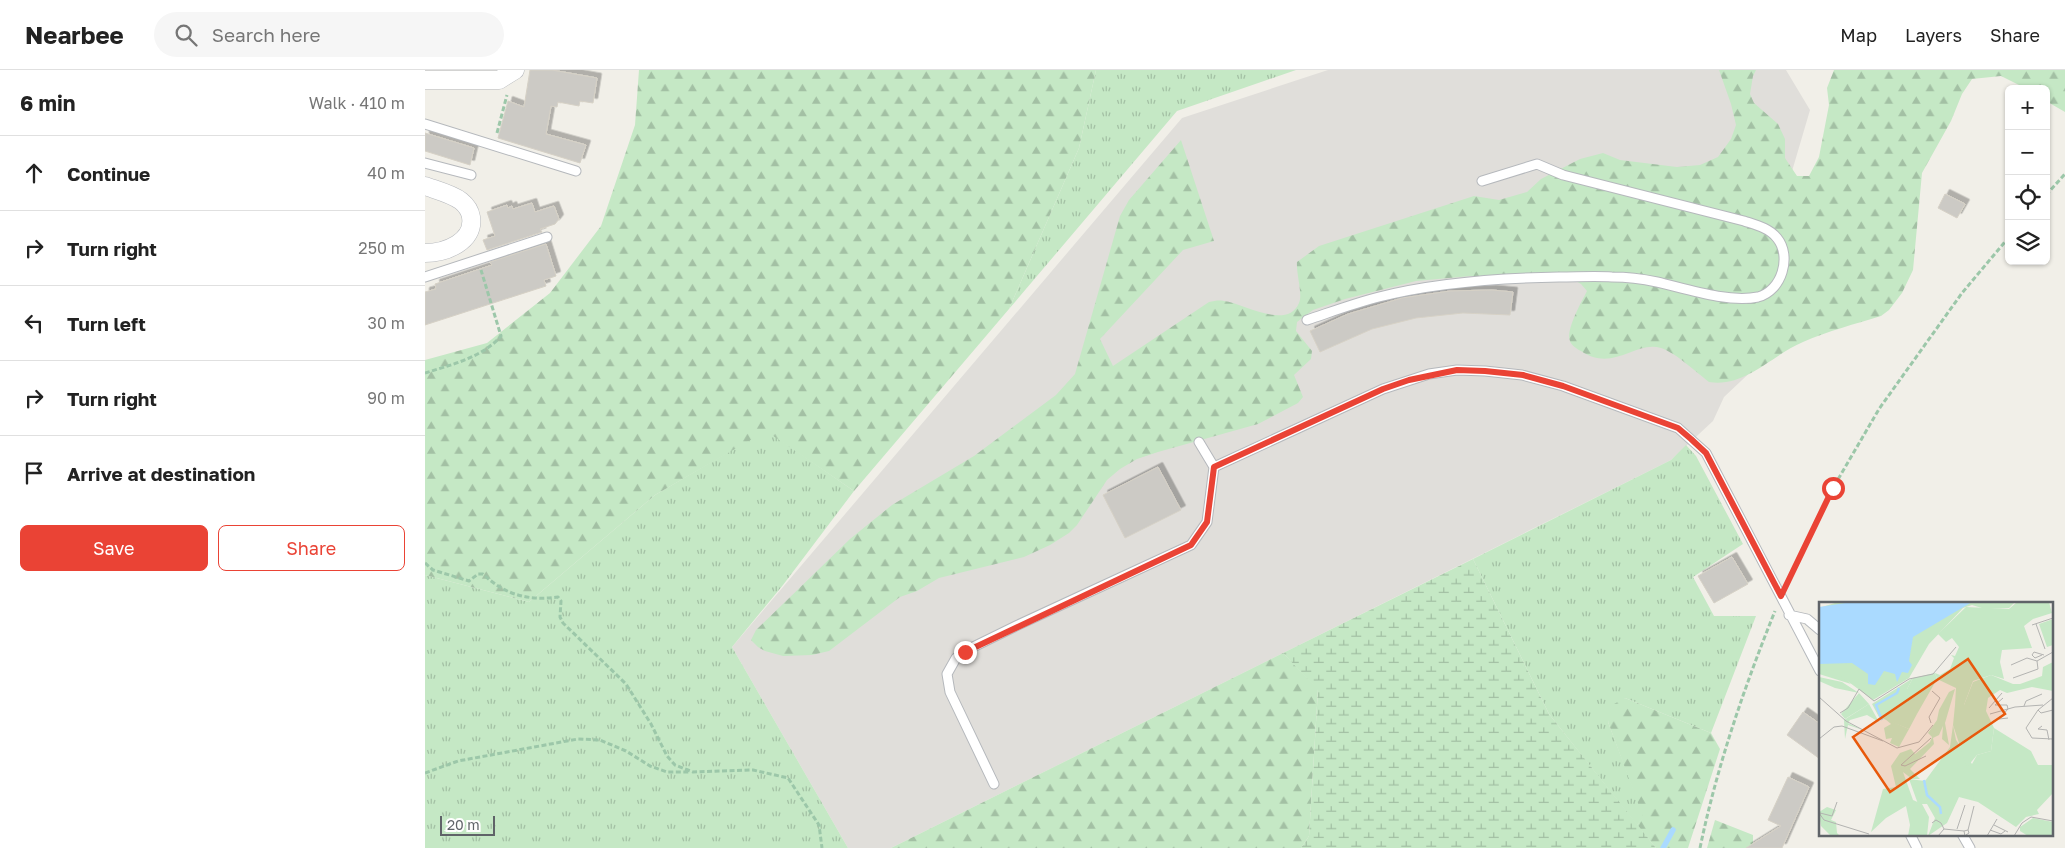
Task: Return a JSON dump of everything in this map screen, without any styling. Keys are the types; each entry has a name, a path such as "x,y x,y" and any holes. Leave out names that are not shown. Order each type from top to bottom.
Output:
{"street":[{"path":"425,80 499,80 510,73"},
{"path":"425,186 461,201 470,211 472,224 465,238 450,248 425,253"}],"lane":[{"path":"425,124 576,171"},
{"path":"425,163 471,175"},
{"path":"1307,320 1371,299 1405,291 1454,283 1497,280 1611,276 1655,282 1716,295 1750,298 1760,296 1775,286 1783,267 1783,248 1778,239 1771,232 1744,221 1563,175 1537,164 1481,181"},
{"path":"425,277 547,237"},
{"path":"1214,467 1383,389 1409,380 1457,370 1485,371 1523,375 1563,386 1678,428 1706,453 1819,669"},
{"path":"994,784 950,692 947,674 956,658 1018,625 1191,545 1207,522 1214,467 1199,442"},
{"path":"1789,615 1807,619 1819,629"},
{"path":"1910,836 1917,848"},
{"path":"1963,836 1970,848"}],"path":[{"path":"493,145 510,73"},
{"path":"2050,191 2065,174"},
{"path":"1700,848 1708,812 1731,732 1754,664 1781,596 1833,488 1879,409 1962,293 2005,242"},
{"path":"425,373 462,361 494,344 501,336 489,290 477,260"},
{"path":"425,563 433,570 469,582 478,574 483,574 496,586 512,594 544,599 558,597 561,600 560,617 563,623 626,684 651,724 667,756 675,765 693,772"},
{"path":"425,773 458,761 578,739 600,740 626,750 650,766 667,772 753,770 788,778 819,825 822,848"}],"shaded area":[{"path":"1328,70 1786,70 1810,110 1790,178 1810,316 1724,397 1713,421 1671,460 891,848 848,848 732,647 1182,118"}],"green space":[{"path":"639,70 1096,70 1079,148 1009,309 854,491 766,431 655,495 529,602 425,575 425,360 487,343 550,293 601,226 635,125"},
{"path":"1096,70 1296,70 1177,111 1009,309 1079,148"},
{"path":"1719,70 1756,70 1750,94 1754,103 1778,124 1785,139 1785,158 1797,176 1809,176 1819,157 1829,105 1827,88 1834,70 2065,70 2065,112 2050,103 2050,85 2019,85 2001,76 1972,79 1962,94 1951,121 1922,173 1913,270 1902,293 1889,310 1881,316 1803,342 1758,369 1735,380 1722,383 1709,382 1679,358 1661,348 1642,348 1614,358 1603,359 1593,357 1574,347 1569,336 1570,330 1587,291 1581,284 1565,275 1471,276 1416,281 1345,299 1313,310 1297,322 1296,331 1312,351 1311,359 1294,375 1303,397 1298,403 1258,424 1137,459 1120,469 1107,480 1077,525 1069,533 1050,545 1024,557 939,578 917,591 900,597 829,651 812,655 783,656 765,651 751,640 756,630 850,539 892,505 974,456 1056,395 1075,374 1120,216 1129,200 1181,140 1214,241 1183,250 1100,339 1113,366 1209,302 1224,301 1275,315 1285,315 1293,311 1300,299 1297,262 1319,246 1474,196 1499,200 1527,192 1541,179 1580,159 1603,153 1620,160 1677,167 1700,165 1718,157 1731,139 1736,125"},
{"path":"766,430 854,491 783,585 732,647 848,848 425,848 425,575 529,602 655,495"},
{"path":"1686,445 1696,456 1743,544 1693,577 1714,616 1756,616 1711,733 1625,698 1608,722 1644,817 1637,825 1549,714 1473,559 1671,460"},
{"path":"1473,559 1549,714 1656,848 1301,848 1309,836 1318,690 1283,653"},
{"path":"1283,653 1318,689 1309,836 1301,848 891,848"},
{"path":"1625,698 1711,733 1720,749 1688,848 1656,848 1637,825 1643,817 1608,722 1614,704"},
{"path":"1715,820 1753,835 1753,848 1707,848"}],"building":[{"path":"530,70 552,70 597,78 593,103 580,101 579,106 558,102 557,107 551,106 546,134 586,145 580,163 498,138 508,101 524,107"},
{"path":"425,133 474,148 470,165 425,151"},
{"path":"1945,194 1965,204 1957,218 1938,208"},
{"path":"532,203 535,212 554,206 559,219 555,224 540,229 542,232 487,250 483,240 495,236 487,212 507,205 508,208 512,206 513,209"},
{"path":"546,244 556,276 544,280 546,286 425,325 425,292 436,289 435,284 492,265 490,262"},
{"path":"1492,290 1513,292 1510,315 1463,313 1416,318 1372,329 1320,352 1310,331 1348,314 1402,298 1450,291"},
{"path":"1158,467 1181,510 1125,538 1103,495"},
{"path":"1732,557 1748,584 1714,603 1698,576"},
{"path":"1803,712 1819,723 1819,758 1787,735"},
{"path":"1788,777 1809,787 1782,848 1746,848 1781,826 1768,820"}],"waterway":[{"path":"1663,848 1673,830"}],"route":[{"path":"965,652 1018,625 1191,545 1207,522 1214,467 1383,389 1429,374 1457,370 1523,375 1563,386 1678,428 1706,453 1781,596 1833,488"}]}
